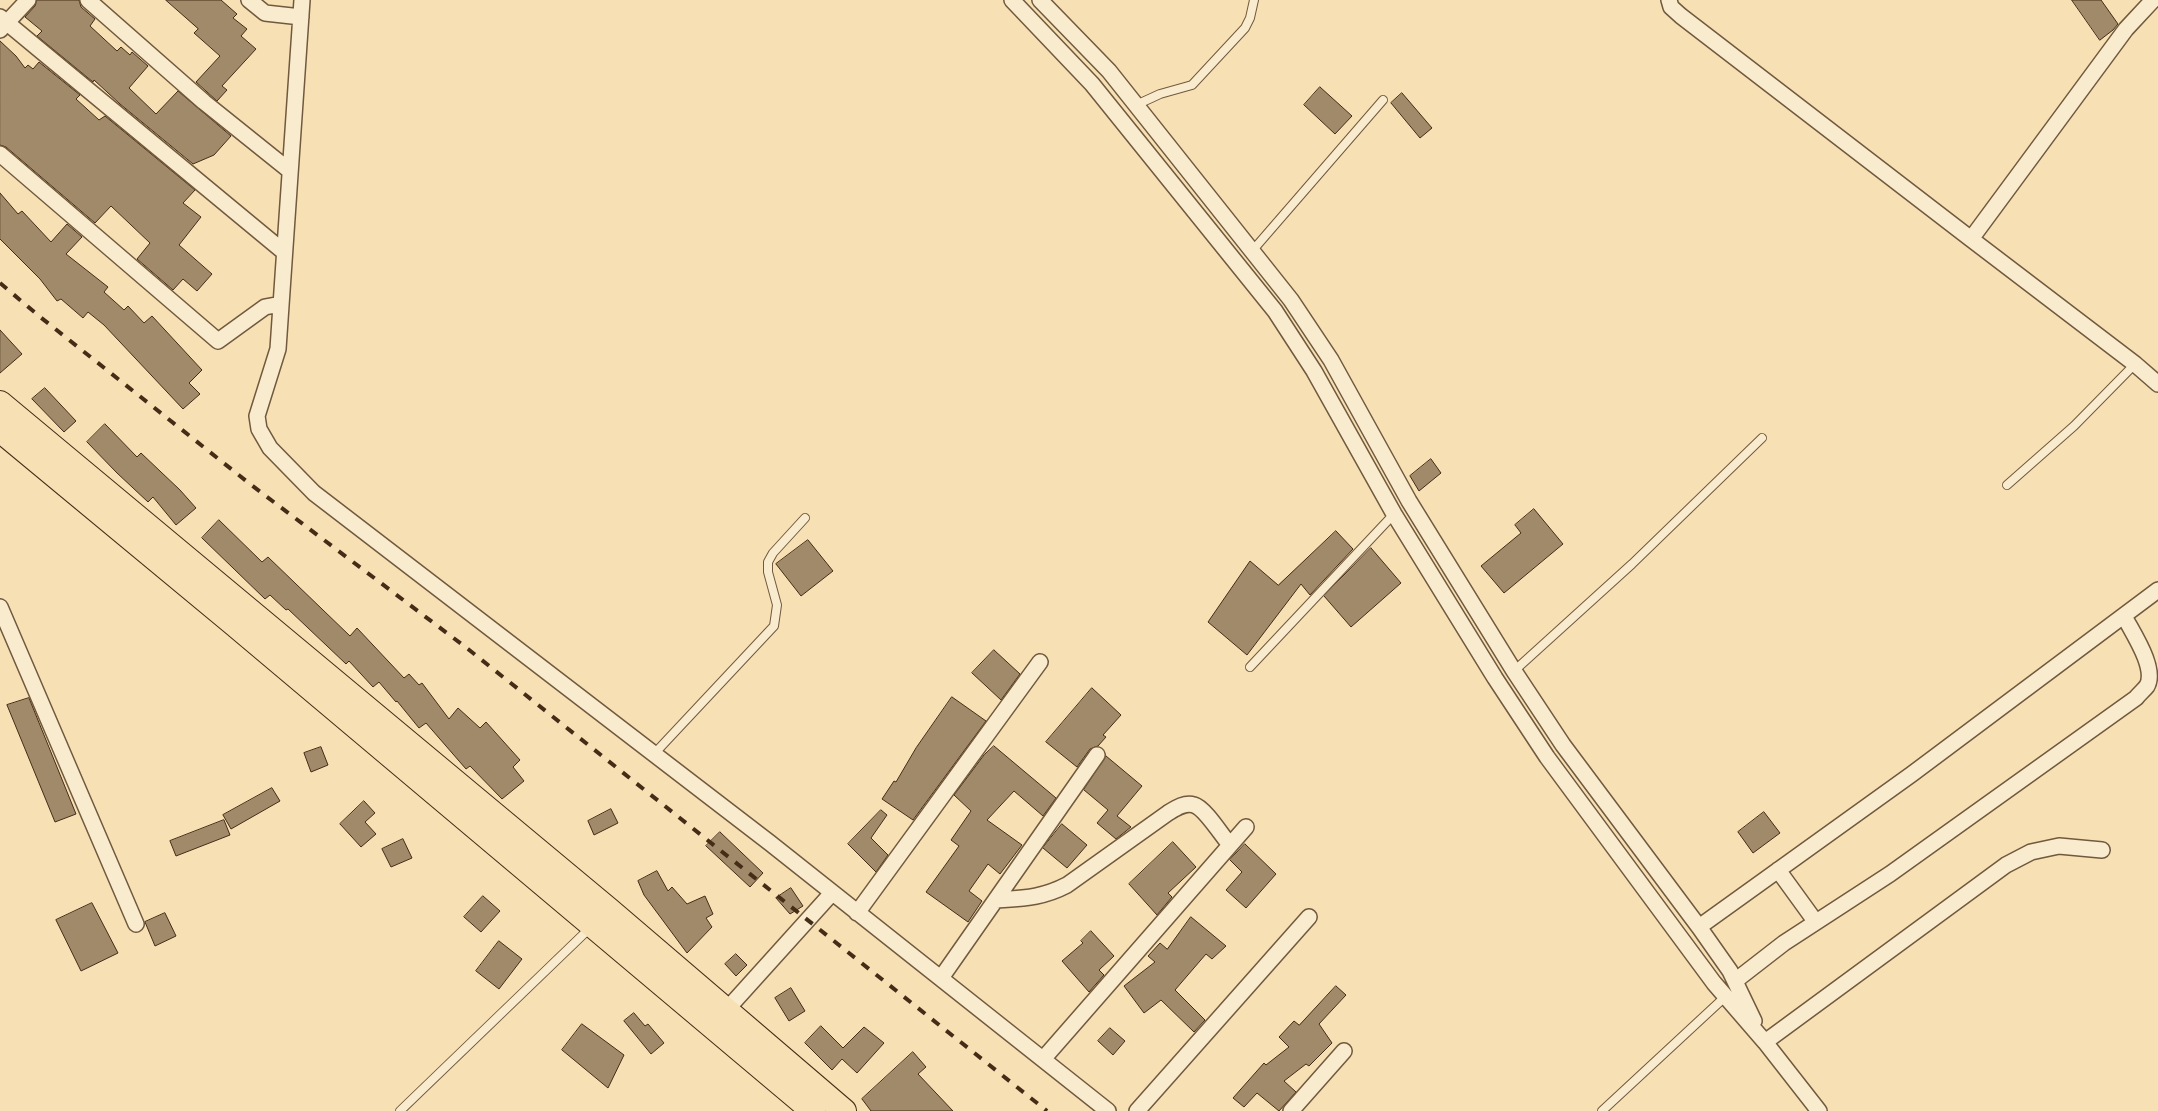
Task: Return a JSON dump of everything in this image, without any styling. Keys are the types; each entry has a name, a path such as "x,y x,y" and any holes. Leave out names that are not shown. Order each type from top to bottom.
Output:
{"main road":[{"path":"0,403 609,910 813,1111"},
{"path":"0,430 593,926 844,1111"}],"street":[{"path":"28,0 2,24 284,252"},
{"path":"88,0 204,102 290,171"},
{"path":"249,0 265,13 301,17"},
{"path":"302,0 278,349 257,416 259,429 270,448 314,493 654,754 1044,1058 1108,1111"},
{"path":"1012,0 1092,84 1275,311 1314,371 1394,514 1495,678 1547,757 1726,996 1819,1111"},
{"path":"1040,0 1109,71 1291,300 1332,360 1409,501 1514,672 1563,745 1699,927 1735,981 1765,1042"},
{"path":"1670,0 1671,7 1681,16 2135,364 2158,384"},
{"path":"1971,239 2126,29 2153,0"},
{"path":"0,154 218,340 265,307 281,304"},
{"path":"1699,927 1912,774 2158,590"},
{"path":"0,608 136,924"},
{"path":"1735,981 1815,921 1890,874 2136,698 2148,685 2150,673 2146,658 2124,616"},
{"path":"857,913 1040,662"},
{"path":"941,978 1097,756"},
{"path":"996,900 1035,898 1067,885 1168,813 1187,804 1195,805 1203,811 1230,846"},
{"path":"1044,1058 1246,827"},
{"path":"1765,1042 2006,865 2031,852 2059,846 2102,850"},
{"path":"1778,870 1815,921"},
{"path":"719,1018 832,893"},
{"path":"1137,1111 1309,917"},
{"path":"1291,1111 1344,1051"}],"lane":[{"path":"1136,105 1160,94 1186,88 1198,81 1245,28 1250,18 1254,0"},
{"path":"1253,250 1383,100"},
{"path":"2007,485 2074,426 2135,364"},
{"path":"1514,672 1632,564 1762,438"},
{"path":"1250,667 1394,514"},
{"path":"654,754 774,626 777,605 768,572 768,562 772,553 804,518"},
{"path":"400,1111 593,926"},
{"path":"1602,1111 1726,996"}],"building":[{"path":"37,0 79,0 81,7 95,19 90,26 117,51 121,47 130,55 132,52 148,66 129,88 156,114 178,91 231,136 214,155 193,164 94,80 93,82 37,36 42,31 25,17 35,6"},
{"path":"166,0 221,0 237,14 233,18 247,29 241,36 256,49 222,86 227,90 217,101 196,82 220,56 194,33 198,29"},
{"path":"2072,0 2101,0 2118,24 2100,40"},
{"path":"0,41 16,56 25,68 28,65 33,69 39,62 80,95 76,99 99,120 105,116 195,190 183,203 201,217 179,245 212,274 197,291 183,279 173,290 137,259 150,243 111,206 95,223 6,147 0,145"},
{"path":"1320,87 1352,116 1335,134 1304,105"},
{"path":"1402,93 1432,128 1420,138 1391,103"},
{"path":"0,193 18,214 22,211 51,242 67,224 82,237 66,254 108,287 104,292 124,310 128,306 144,323 152,316 202,370 189,383 200,394 183,409 104,325 88,312 83,318 61,299 57,301 40,279 0,239"},
{"path":"0,330 22,354 0,373"},
{"path":"45,388 76,421 64,432 32,399"},
{"path":"105,424 137,457 141,453 196,508 176,525 153,497 148,502 87,442"},
{"path":"1431,459 1441,473 1419,491 1410,476"},
{"path":"1534,509 1563,544 1504,593 1481,566 1521,533 1515,525"},
{"path":"219,520 262,562 268,557 350,636 357,628 404,678 409,674 419,685 422,683 449,719 458,708 480,728 486,722 520,760 513,767 524,781 502,799 470,766 466,769 426,723 419,728 379,682 373,687 349,661 346,664 288,609 286,610 270,595 265,599 202,538"},
{"path":"1336,531 1353,549 1310,595 1301,584 1247,655 1208,622 1250,561 1278,585"},
{"path":"808,540 833,571 801,596 776,564"},
{"path":"1371,548 1401,583 1351,627 1324,596"},
{"path":"994,650 1020,674 1001,700 972,673"},
{"path":"1092,688 1121,715 1103,735 1106,737 1098,746 1090,749 1077,767 1046,742"},
{"path":"952,697 986,721 913,820 882,799 894,781 896,782 916,748"},
{"path":"29,698 76,814 55,822 7,705"},
{"path":"994,746 1056,798 1043,816 1014,791 987,820 1022,845 1000,874 988,864 969,891 982,901 968,922 926,892 959,846 951,840 971,811 954,795 984,755"},
{"path":"321,747 328,765 311,772 304,753"},
{"path":"1106,756 1142,786 1117,816 1131,827 1116,839 1097,823 1108,810 1084,790"},
{"path":"272,788 280,801 231,829 223,815"},
{"path":"364,801 375,813 365,822 376,834 361,847 340,824"},
{"path":"611,809 618,823 594,835 588,821"},
{"path":"881,810 887,815 871,838 888,855 876,872 848,844"},
{"path":"1764,812 1780,833 1753,853 1738,832"},
{"path":"224,820 230,835 176,856 170,841"},
{"path":"1062,824 1087,845 1067,868 1043,848"},
{"path":"720,832 763,873 750,887 706,846"},
{"path":"403,839 412,858 391,867 382,849"},
{"path":"1173,842 1196,867 1168,893 1172,897 1157,915 1129,884"},
{"path":"1245,844 1276,874 1246,908 1226,890 1242,872 1230,860"},
{"path":"657,871 668,891 672,887 687,904 705,896 713,914 706,918 712,927 687,953 644,895 638,881"},
{"path":"791,888 803,906 790,914 776,898"},
{"path":"483,896 500,911 481,932 464,917"},
{"path":"92,903 118,953 81,971 56,920"},
{"path":"165,913 176,936 155,946 145,922"},
{"path":"1191,917 1226,946 1212,959 1206,954 1175,990 1205,1020 1194,1032 1161,1000 1144,1013 1124,986 1155,962 1148,956 1160,943 1167,949"},
{"path":"1091,931 1114,956 1099,970 1104,975 1089,992 1062,961 1083,943 1081,941"},
{"path":"499,941 522,959 499,989 476,971"},
{"path":"736,954 747,965 736,976 725,964"},
{"path":"1336,986 1346,995 1319,1024 1332,1043 1309,1066 1306,1064 1284,1081 1296,1092 1279,1111 1257,1093 1244,1107 1233,1098 1264,1063 1266,1065 1289,1047 1279,1037 1294,1021 1299,1025"},
{"path":"791,988 805,1011 789,1021 775,998"},
{"path":"634,1013 645,1026 648,1024 664,1043 651,1054 624,1021"},
{"path":"582,1024 624,1055 608,1088 562,1050"},
{"path":"821,1026 843,1048 864,1027 884,1043 857,1073 842,1059 832,1070 805,1043"},
{"path":"1110,1028 1125,1041 1113,1055 1098,1041"},
{"path":"913,1052 926,1067 918,1074 953,1111 871,1111 862,1099"}],"railway":[{"path":"0,283 250,484 468,649 1047,1111"}]}
